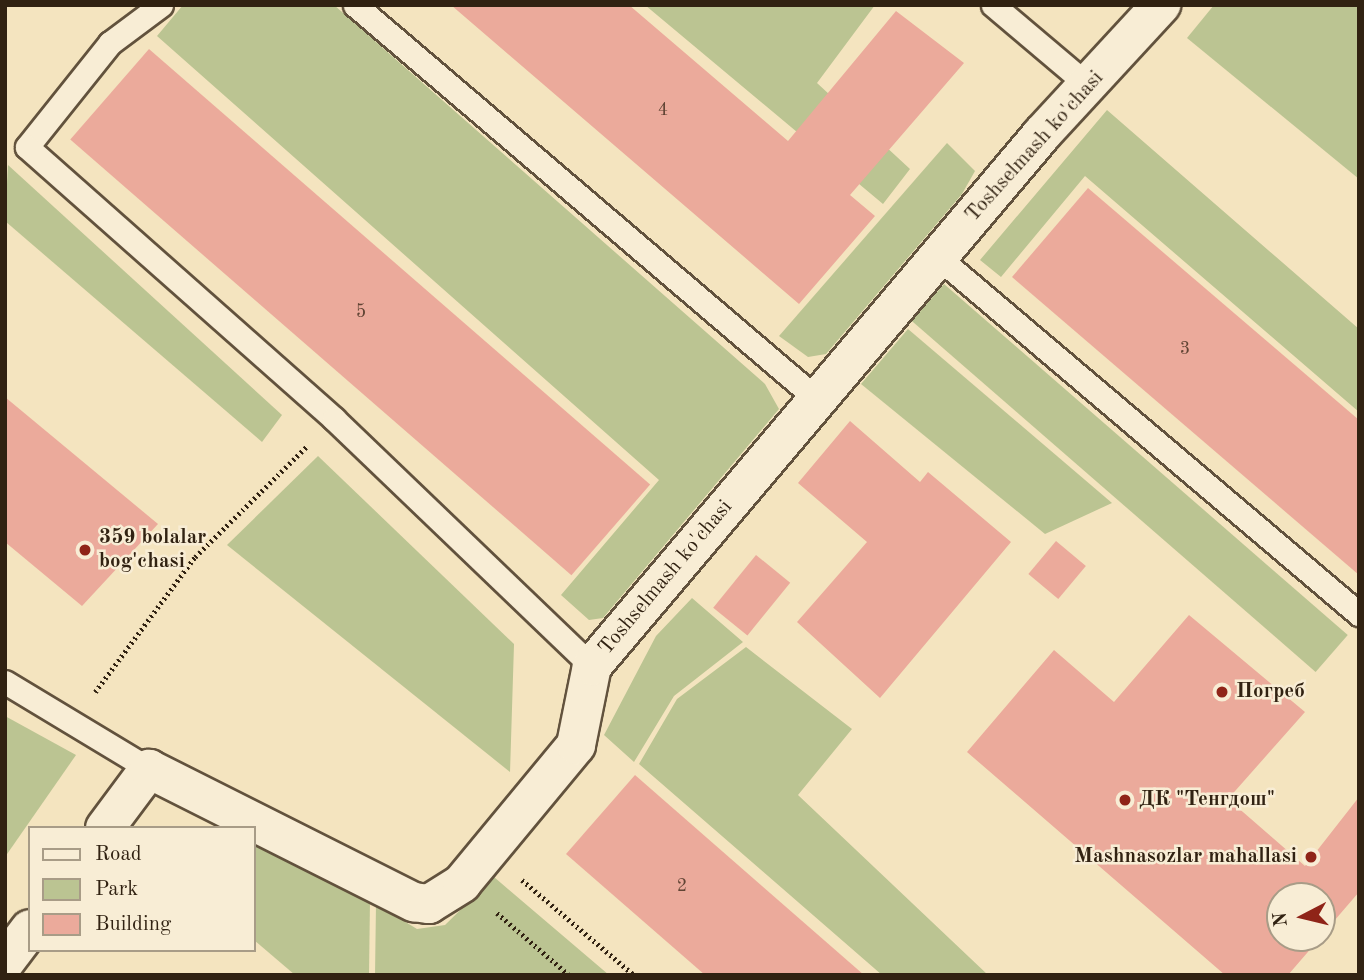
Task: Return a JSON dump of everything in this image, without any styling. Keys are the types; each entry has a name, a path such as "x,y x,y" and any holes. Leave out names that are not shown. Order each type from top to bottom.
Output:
{"street":[{"name":"Toshselmash ko'chasi","path":"149,769 414,902 429,904 462,883 576,745 592,666 939,258 1161,5"},
{"path":"106,826 149,769"},
{"path":"5,962 28,932"}],"lane":[{"path":"161,5 110,43 27,147 334,419 592,666"},
{"path":"355,5 818,400"},
{"path":"993,5 1089,86"},
{"path":"939,258 1359,614"},
{"path":"5,682 149,769"}],"path":[{"path":"73,721 195,557 334,419"},
{"path":"489,852 634,975"},
{"path":"462,883 569,975"}],"green space":[{"path":"183,5 334,5 765,384 779,409 603,618 589,620 561,595 659,480 157,36"},
{"path":"645,5 875,5 817,83 910,169 883,204"},
{"path":"1214,5 1359,5 1359,179 1187,38"},
{"path":"1107,110 1359,329 1359,412 1085,176 1001,277 980,260"},
{"path":"947,143 975,171 962,194 826,354 808,357 779,336"},
{"path":"8,165 282,415 262,442 5,221"},
{"path":"944,284 1348,635 1316,672 912,321"},
{"path":"908,329 1112,503 1045,534 861,384"},
{"path":"318,456 514,644 510,772 227,545"},
{"path":"692,598 743,642 674,696 634,762 604,735 656,636"},
{"path":"746,647 852,729 798,795 988,975 882,975 639,764 677,699"},
{"path":"5,716 76,755 5,857"},
{"path":"256,843 370,900 369,975 295,975 256,942"},
{"path":"494,877 609,975 375,975 376,904 417,929 445,925"}],"building":[{"path":"451,5 629,5 788,141 896,11 964,63 850,195 875,216 799,304"},
{"path":"149,49 650,485 571,575 70,140"},
{"path":"1088,188 1359,420 1359,575 1012,277"},
{"path":"5,397 158,524 82,606 5,542"},
{"path":"850,421 920,482 928,472 1011,542 880,698 797,622 867,542 798,483"},
{"path":"1056,541 1086,566 1058,599 1028,574"},
{"path":"756,555 790,583 747,636 713,608"},
{"name":"ДК \"Тенгдош\"","path":"1189,615 1305,712 1228,799 1305,866 1359,797 1359,892 1336,919 1336,882 1266,882 1266,952 1308,952 1288,975 1225,975 967,752 1054,650 1114,702"},
{"path":"635,775 864,975 705,975 566,854"}],"place":[{"name":"359 bolalar bog'chasi","path":"85,550"},
{"name":"Погреб","path":"1222,692"},
{"name":"ДК \"Тенгдош\"","path":"1125,800"},
{"name":"Mashnasozlar mahallasi","path":"1311,857"}]}
